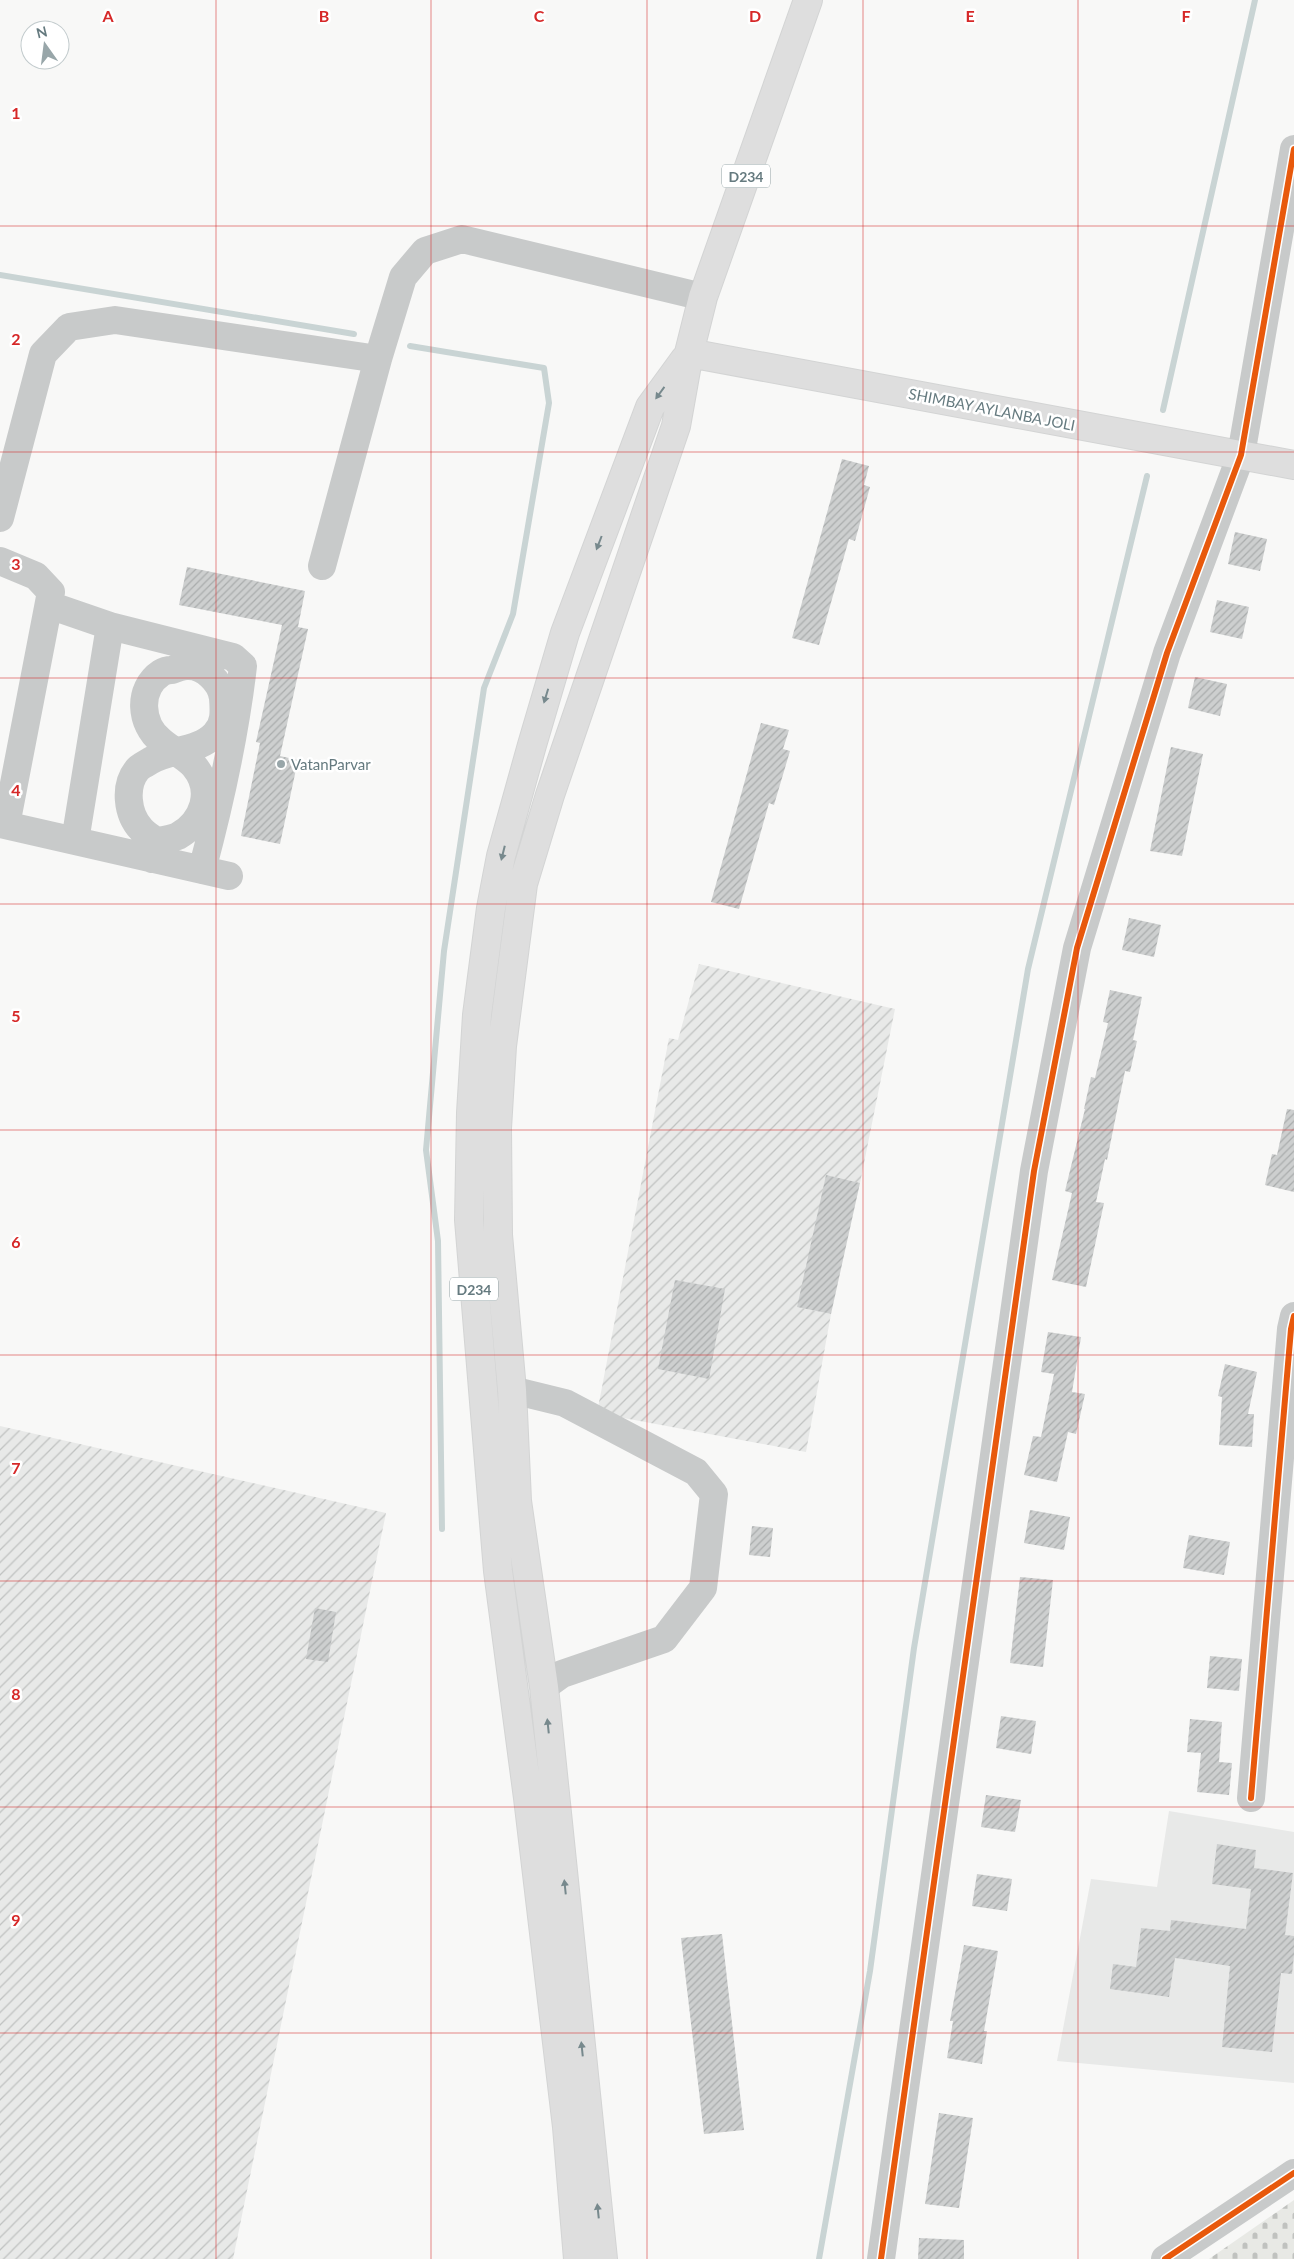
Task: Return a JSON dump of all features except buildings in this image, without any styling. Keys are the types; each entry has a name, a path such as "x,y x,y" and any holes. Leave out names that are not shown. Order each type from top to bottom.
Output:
{"main road":[{"name":"D234","path":"603,2259 544,1687 517,1501 512,1390 498,1235 497,1128 502,1046 523,884 550,795 676,426 689,354 704,297 808,0"},
{"name":"D234","path":"578,2259 567,2127 528,1798 498,1571 469,1220 471,1113 477,1015 491,908 501,856 532,745 565,632 650,407 689,354"},
{"path":"689,354 1294,465"}],"street":[{"path":"881,2259 1034,1171 1076,958 1167,653 1241,455 1294,149"},
{"path":"322,566 378,359 403,277 425,251 462,239 704,297"},
{"path":"0,518 44,354 69,327 115,320 378,359"},
{"path":"0,561 36,576 51,592 3,825 75,841 154,850 202,870 229,876"},
{"path":"49,605 110,626 233,657 243,666 236,721 217,816 202,870"},
{"path":"75,841 110,626"},
{"path":"175,752 194,767 204,787 204,806 193,826 154,850 130,809 129,787 137,769 153,759 175,752"},
{"path":"1252,1798 1291,1329 1294,1316"},
{"path":"512,1390 564,1403 696,1472 714,1494 703,1588 664,1639 562,1674 544,1687"},
{"path":"1165,2259 1294,2173"}],"shaded area":[{"path":"699,964 895,1009 860,1183 826,1176 798,1307 831,1314 806,1452 597,1413 669,1038 678,1040"},
{"path":"0,1426 386,1513 233,2259 0,2259"},
{"path":"1169,1811 1294,1832 1294,2083 1057,2061 1091,1879 1157,1887"}],"green space":[{"path":"1294,2200 1294,2259 1209,2259"}],"waterway":[{"path":"1163,410 1255,0"},
{"path":"0,275 354,334"},
{"path":"410,346 544,368 549,403 513,614 484,688 444,951 426,1150 438,1241 442,1529"},
{"path":"819,2259 870,1971 914,1648 1028,969 1147,476"}],"cycle path":[{"path":"881,2259 1034,1171 1077,948 1167,653 1241,455 1294,149"},
{"path":"1251,1798 1291,1329 1294,1316"},
{"path":"1165,2259 1294,2173"}],"place":[{"name":"VatanParvar","path":"281,764"}]}
